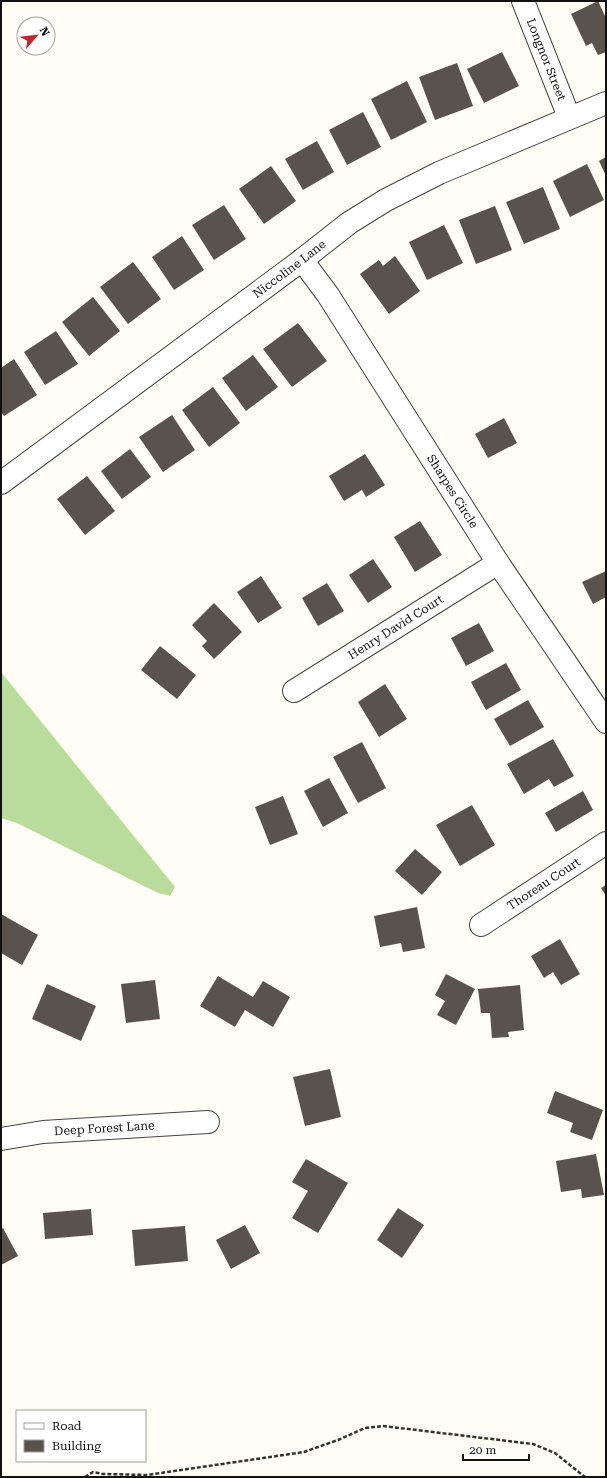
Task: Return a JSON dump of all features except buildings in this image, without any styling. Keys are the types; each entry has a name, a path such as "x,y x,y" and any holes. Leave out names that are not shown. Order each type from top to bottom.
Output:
{"street":[{"name":"Longnor Street","path":"523,1 569,117"},
{"name":"Niccoline Lane","path":"1,483 302,260 349,223 386,200 439,173 569,117 606,103"},
{"name":"Sharpes Circle","path":"302,260 328,294 498,563 598,694 606,722"},
{"name":"Henry David Court","path":"294,691 498,563"},
{"name":"Thoreau Court","path":"481,925 606,843"},
{"name":"Deep Forest Lane","path":"1,1139 43,1132 208,1122"}],"path":[{"path":"85,1477 93,1472 103,1474 147,1474 304,1452 338,1440 365,1428 383,1426 533,1444 555,1453 585,1477"}],"green space":[{"path":"1,672 175,887 170,896 158,893 17,823 1,818"}]}
